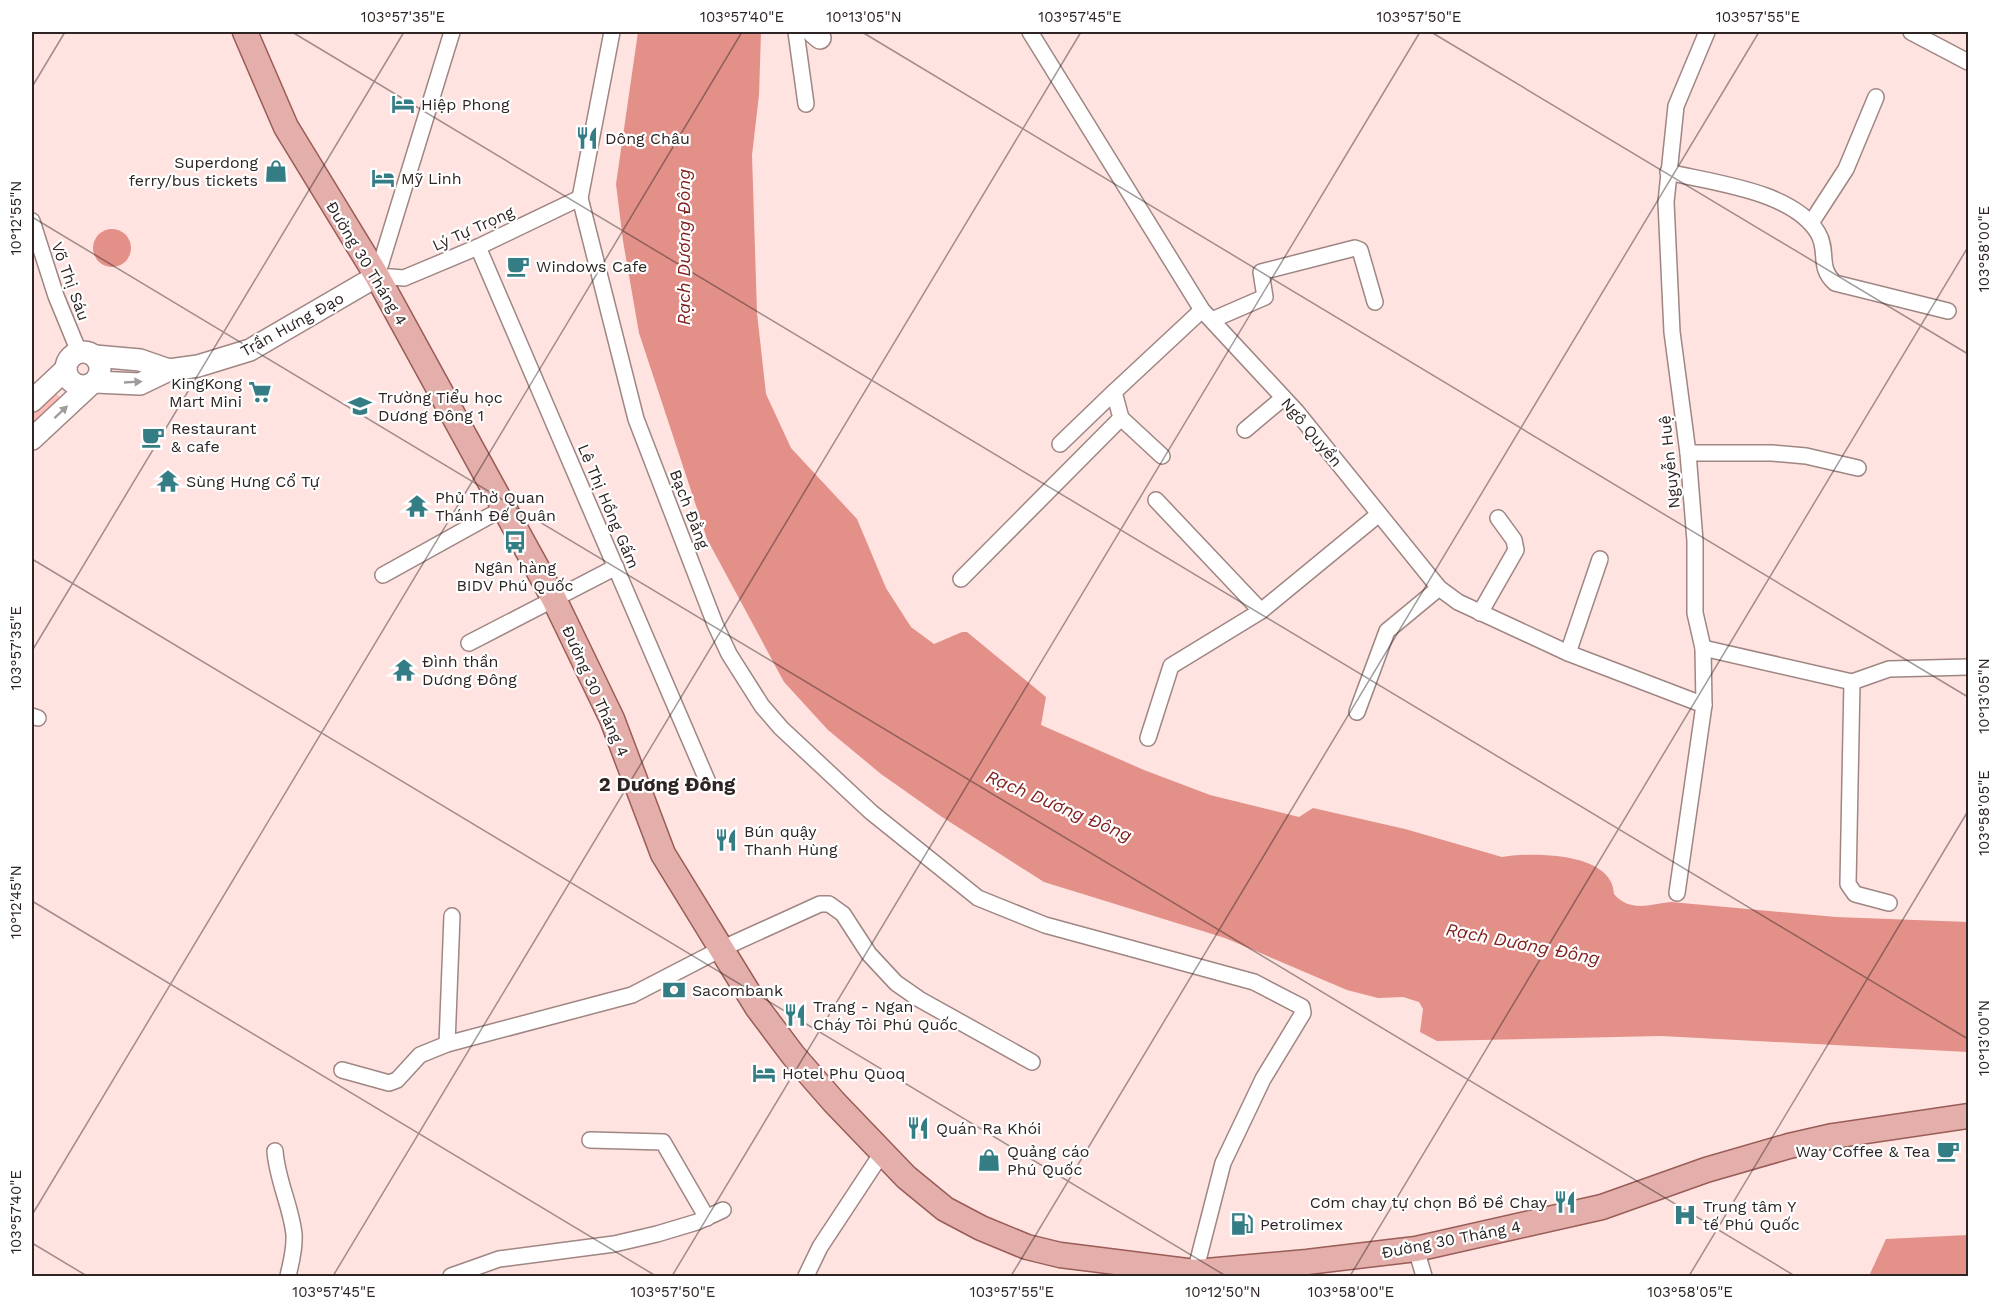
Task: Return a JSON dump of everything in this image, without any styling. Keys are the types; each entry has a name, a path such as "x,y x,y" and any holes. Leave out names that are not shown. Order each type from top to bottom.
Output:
{"main road":[{"name":"Đường 30 Tháng 4","path":"244,32 286,127 377,276 555,599 608,710 663,854 757,1007 793,1055 882,1153 919,1189 945,1209 1027,1246 1060,1256 1195,1272 1416,1249 1602,1207 1706,1170 1789,1146 1833,1136 1968,1116"},
{"name":"Trần Hưng Đạo","path":"92,383 140,384 169,370 198,366 250,350 377,276"},
{"name":"Trần Hưng Đạo","path":"80,359 140,360 169,370"},
{"path":"80,359 73,383 92,383"},
{"path":"32,439 92,383 100,372 80,359"},
{"path":"32,401 80,359"}],"street":[{"path":"377,276 452,32"},
{"name":"Bạch Đằng","path":"612,32 580,198 636,419 729,654 762,706 781,729 872,812 978,898 1045,925 1254,982 1302,1007 1303,1013 1263,1079 1223,1163 1195,1272"},
{"path":"796,32 806,104"},
{"name":"Ngô Quyền","path":"1030,32 1207,315 1283,398 1439,588 1480,613 1568,653 1704,705"},
{"name":"Nguyễn Huệ","path":"1677,893 1704,705 1703,648 1695,613 1695,541 1688,453 1672,332 1666,202 1676,106 1707,32"},
{"path":"1911,32 1968,62"},
{"path":"1811,223 1846,169 1876,97"},
{"path":"1668,172 1767,197 1788,206 1811,223 1824,245 1824,268 1835,283 1948,311"},
{"name":"Lý Tự Trọng","path":"377,276 404,278 478,247 580,198"},
{"name":"Võ Thị Sáu","path":"32,221 56,296 80,359"},
{"name":"Lê Thị Hồng Gấm","path":"478,247 707,780"},
{"path":"1060,444 1114,392 1207,315 1265,297 1261,272 1355,248 1360,250 1375,302"},
{"path":"1114,392 1121,418 1162,456"},
{"path":"1245,430 1283,398"},
{"path":"961,579 1121,418"},
{"path":"1688,453 1795,455 1858,468"},
{"path":"1156,500 1261,611"},
{"path":"383,575 504,508"},
{"path":"1148,738 1171,666 1261,611 1379,514"},
{"path":"1480,613 1516,550 1514,540 1498,518"},
{"path":"1568,653 1600,559"},
{"path":"470,643 616,567"},
{"path":"1357,712 1387,631 1439,588"},
{"path":"1703,648 1852,682 1889,669 1968,668"},
{"path":"1852,682 1848,884 1855,894 1889,903"},
{"path":"342,1070 389,1083 397,1080 420,1055 447,1044 632,995 722,949 820,904 829,904 843,914 869,954 896,983 919,999 1032,1062"},
{"path":"447,1044 452,916"},
{"path":"590,1140 663,1142 706,1218"},
{"path":"275,1151 276,1168 290,1210 294,1235 294,1253 288,1276"},
{"path":"806,1276 820,1247 882,1153"},
{"path":"451,1276 499,1259 614,1244 657,1234 723,1210"},
{"path":"1416,1249 1424,1276"}],"shaded area":[{"path":"56,393 61,399 32,425 32,415"},
{"path":"1968,1235 1968,1276 1869,1276 1886,1239"}],"water":[{"name":"Rạch Dương Đông","path":"638,32 761,32 759,95 752,155 757,313 766,394 791,448 857,519 886,588 911,627 934,644 967,632 1046,697 1041,725 1144,770 1210,795 1299,817 1313,808 1405,829 1502,857 1550,855 1569,858 1600,870 1610,880 1614,894 1627,904 1641,906 1671,902 1836,917 1968,922 1968,1052 1661,1036 1437,1041 1420,1032 1423,1009 1419,1002 1403,997 1378,998 1347,990 1225,938 1044,882 942,817 881,774 828,730 784,682 707,539 639,333 616,184"},
{"path":"112,229 125,235 131,248 125,261 112,267 99,261 93,248 99,235"}],"place":[{"name":"Hiệp Phong","path":"403,104"},
{"name":"Dông Châu","path":"587,138"},
{"name":"Superdong ferry/bus tickets","path":"276,171"},
{"name":"Mỹ Linh","path":"383,178"},
{"name":"Windows Cafe","path":"518,266"},
{"name":"KingKong Mart Mini","path":"260,392"},
{"name":"Trường Tiểu học Dương Đông 1","path":"360,406"},
{"name":"Restaurant & cafe","path":"153,437"},
{"name":"Sùng Hưng Cổ Tự","path":"168,481"},
{"name":"Phủ Thờ Quan Thánh Đế Quân","path":"417,506"},
{"name":"Ngân hàng BIDV Phú Quốc","path":"515,542"},
{"name":"Đình thần Dương Đông","path":"404,670"},
{"name":"Bún quậy Thanh Hùng","path":"726,840"},
{"name":"Sacombank","path":"674,990"},
{"name":"Trang - Ngan Cháy Tỏi Phú Quốc","path":"795,1015"},
{"name":"Hotel Phu Quoq","path":"764,1073"},
{"name":"Quán Ra Khói","path":"918,1128"},
{"name":"Way Coffee & Tea","path":"1948,1151"},
{"name":"Quảng cáo Phú Quốc","path":"989,1160"},
{"name":"Cơm chay tự chọn Bồ Đề Chay","path":"1565,1202"},
{"name":"Trung tâm Y tế Phú Quốc","path":"1685,1215"},
{"name":"Petrolimex","path":"1242,1224"}],"district":[{"name":"2 Dương Đông","path":"667,784"}]}
